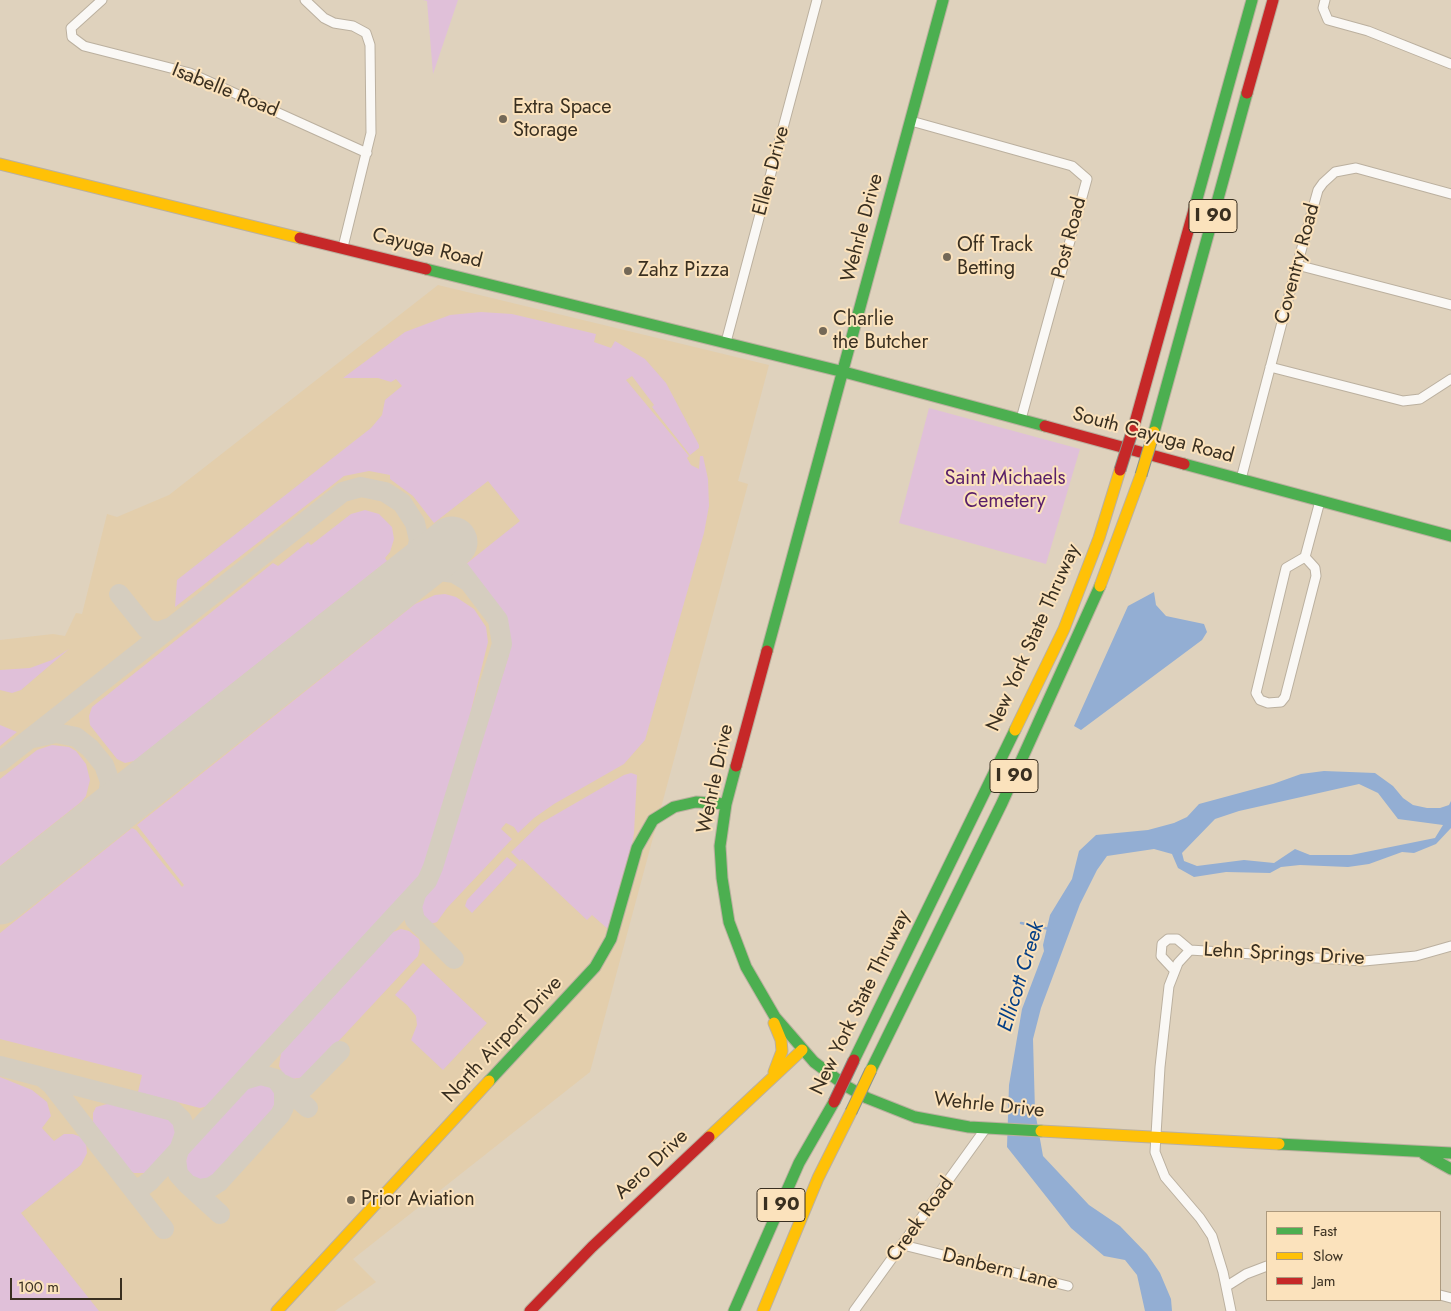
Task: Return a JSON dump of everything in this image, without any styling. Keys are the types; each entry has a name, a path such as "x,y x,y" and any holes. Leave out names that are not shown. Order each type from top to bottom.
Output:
{"main road":[{"name":"Wehrle Drive","path":"943,0 726,804 720,846 722,878 729,922 746,968 766,1005 814,1062 846,1086 915,1117 986,1128 1451,1153"},
{"name":"New York State Thruway","path":"734,1311 800,1163 834,1102 1064,629 1099,538 1134,426 1252,0"},
{"name":"New York State Thruway","path":"763,1311 818,1178 1002,803 1093,604 1121,534 1154,432 1273,0"},
{"name":"Cayuga Road","path":"0,164 844,372"},
{"name":"South Cayuga Road","path":"844,372 1451,536"},
{"name":"North Airport Drive","path":"277,1311 595,967 610,940 637,848 653,820 674,807 696,802 726,804"},
{"path":"766,1005 781,1040 780,1060 771,1079"},
{"name":"Aero Drive","path":"530,1311 592,1247 802,1050"},
{"path":"1420,1152 1451,1169"}],"street":[{"name":"Isabelle Road","path":"102,0 71,28 72,37 84,46 190,73 367,153"},
{"path":"305,0 324,18 334,23 353,26 366,33 370,45 372,133 343,247"},
{"name":"Ellen Drive","path":"726,342 817,0"},
{"path":"1326,0 1324,8 1328,20 1368,31 1436,60 1451,64"},
{"name":"Post Road","path":"911,121 1072,166 1087,179 1020,419"},
{"name":"Coventry Road","path":"1241,479 1318,190 1323,183 1335,172 1356,168 1451,194"},
{"path":"1298,265 1451,305"},
{"path":"1270,367 1402,401 1420,399 1451,379"},
{"path":"1305,557 1315,568 1316,576 1284,697 1281,702 1268,703 1260,700 1256,693 1286,568 1305,557 1320,501"},
{"path":"1174,970 1161,956 1162,944 1168,939 1177,939 1190,950"},
{"name":"Lehn Springs Drive","path":"1231,1311 1227,1286 1212,1236 1200,1218 1164,1177 1155,1152 1169,986 1174,970 1184,953 1190,950 1364,961 1416,956 1451,946"},
{"name":"Creek Road","path":"854,1311 986,1128"},
{"name":"Danbern Lane","path":"903,1245 1068,1286"},
{"path":"1227,1286 1246,1274 1266,1266"}],"shaded area":[{"path":"438,285 769,365 738,481 748,484 590,1072 353,1259 376,1282 335,1311 0,1311 0,640 53,634 65,636 76,613 82,614 107,514 117,517 169,495"}],"green space":[{"path":"423,0 458,0 433,74 427,1"},
{"path":"481,312 512,314 596,334 594,342 611,348 615,341 645,359 666,383 699,448 690,455 652,407 654,405 632,376 626,380 689,456 687,458 691,465 699,469 700,456 703,456 708,479 709,506 704,533 645,740 624,764 554,804 534,818 518,833 514,827 506,823 501,829 512,839 447,908 437,922 431,924 421,915 421,905 442,868 509,655 508,623 501,609 466,564 520,521 488,481 434,523 413,496 390,479 390,475 369,471 344,476 175,607 177,580 371,428 382,415 385,400 402,386 396,379 391,382 378,378 343,378 405,332 450,315"},
{"name":"Saint Michaels Cemetery","path":"929,408 1080,449 1046,564 899,523"},
{"path":"365,510 379,514 392,527 394,539 390,552 385,558 387,561 134,761 125,763 117,759 90,725 89,716 92,707 273,563 278,566 308,542 311,545 351,514"},
{"path":"445,594 456,597 474,609 486,627 488,642 464,739 423,869 414,884 208,1106 200,1108 138,1092 142,1075 0,1039 0,933 132,828 136,830 182,887 184,885 137,825 415,604 435,595"},
{"path":"69,649 21,690 12,693 0,690 0,670 30,668 52,660"},
{"path":"0,725 17,732 0,746"},
{"path":"52,745 69,747 76,751 86,764 90,780 86,796 0,866 0,779 37,750"},
{"path":"631,773 637,775 634,833 609,930 592,915 587,920 522,859 520,861 511,852 541,823 624,775"},
{"path":"507,857 517,865 472,913 465,906 467,900"},
{"path":"401,929 409,931 419,939 420,948 418,956 305,1077 292,1079 284,1076 279,1066 281,1053 393,932"},
{"path":"423,963 487,1023 443,1070 411,1040 417,1025 416,1016 395,995"},
{"path":"0,1077 32,1090 47,1102 51,1116 42,1128 54,1141 64,1134 73,1134 81,1137 86,1143 87,1153 81,1165 21,1213 99,1311 0,1311"},
{"path":"257,1083 265,1084 275,1091 278,1099 275,1110 212,1178 201,1180 190,1176 185,1165 188,1153 249,1087"},
{"path":"111,1103 167,1118 176,1127 177,1134 174,1142 145,1173 134,1173 129,1170 93,1122 93,1113 96,1107"}],"water":[{"path":"1154,592 1156,605 1166,616 1204,624 1207,632 1202,640 1081,730 1074,726 1128,606"},
{"path":"1324,771 1375,773 1393,786 1403,798 1413,805 1440,808 1449,805 1451,801 1451,828 1436,844 1414,853 1402,852 1369,864 1348,867 1300,865 1281,867 1270,873 1226,872 1194,877 1178,868 1172,854 1154,849 1107,856 1097,870 1080,904 1041,1008 1033,1039 1035,1111 1043,1156 1089,1205 1120,1226 1147,1254 1160,1273 1171,1299 1172,1311 1145,1311 1137,1275 1125,1260 1104,1256 1071,1228 1007,1147 1009,1085 1022,1009 1044,951 1043,945 1050,915 1072,879 1079,851 1096,835 1148,830 1174,823 1187,817 1199,804 1273,784 1301,774","holes":["1359,784 1378,793 1398,819 1443,825 1435,838 1351,855 1310,855 1295,849 1274,863 1244,860 1197,866 1184,861 1182,853 1215,819 1239,811"]}],"waterway":[{"name":"Ellicott Creek","path":"1021,923 1049,929"}],"taxiway":[{"path":"0,762 343,492 361,487 385,492 402,503 415,523 419,540 415,560 406,575 386,594"},
{"path":"132,1188 142,1187 150,1181 427,881 502,644 498,620 459,569"},
{"path":"402,583 417,573 432,570 454,573 469,582"},
{"path":"119,594 147,629 158,632 169,628"},
{"path":"33,738 56,733 76,737 90,748 104,765 110,782 107,803 99,817 83,833"},
{"path":"416,894 412,907 415,920 454,959"},
{"path":"282,1084 294,1090 305,1087 340,1051"},
{"path":"0,1066 173,1111 182,1120 185,1133 176,1159 178,1174 187,1184 199,1189 211,1187 219,1182 280,1115 284,1107 284,1090 276,1079 261,1075 244,1080"},
{"path":"42,1077 52,1085 164,1229"},
{"path":"283,1086 308,1108"},
{"path":"187,1184 220,1214"}],"runway":[{"path":"0,899 452,542"}],"traffic: fast":[{"path":"767,651 943,0"},
{"path":"1195,206 1252,0"},
{"path":"1154,432 1247,93"},
{"path":"426,269 844,372 1045,426"},
{"path":"1184,464 1451,536"},
{"path":"871,1070 1002,803 1100,586"},
{"path":"854,1060 1015,730"},
{"path":"736,766 726,804 720,846 722,878 729,922 746,967 775,1017 814,1062 846,1086 867,1098 915,1117 969,1127 1041,1131"},
{"path":"489,1081 595,967 611,939 637,848 653,820 674,807 696,802 726,804"},
{"path":"734,1311 799,1163 834,1102"},
{"path":"1279,1144 1451,1153"},
{"path":"1424,1154 1451,1169"}],"traffic: slow":[{"path":"0,164 300,238"},
{"path":"1141,475 1154,432"},
{"path":"1015,730 1064,629 1099,538 1120,470"},
{"path":"1100,586 1141,475"},
{"path":"774,1023 781,1040 782,1051 774,1072"},
{"path":"709,1137 802,1050"},
{"path":"851,1112 871,1070"},
{"path":"277,1311 489,1081"},
{"path":"763,1311 818,1178 851,1112"},
{"path":"1041,1131 1279,1144"}],"traffic: jam":[{"path":"1247,93 1273,0"},
{"path":"1134,426 1195,206"},
{"path":"300,238 426,269"},
{"path":"1045,426 1184,464"},
{"path":"1120,470 1134,426"},
{"path":"736,766 767,651"},
{"path":"834,1102 854,1060"},
{"path":"530,1311 592,1247 709,1137"}],"place":[{"name":"Extra Space Storage","path":"503,119"},
{"name":"Off Track Betting","path":"947,257"},
{"name":"Zahz Pizza","path":"628,271"},
{"name":"Charlie the Butcher","path":"823,331"},
{"name":"Prior Aviation","path":"351,1200"}]}
